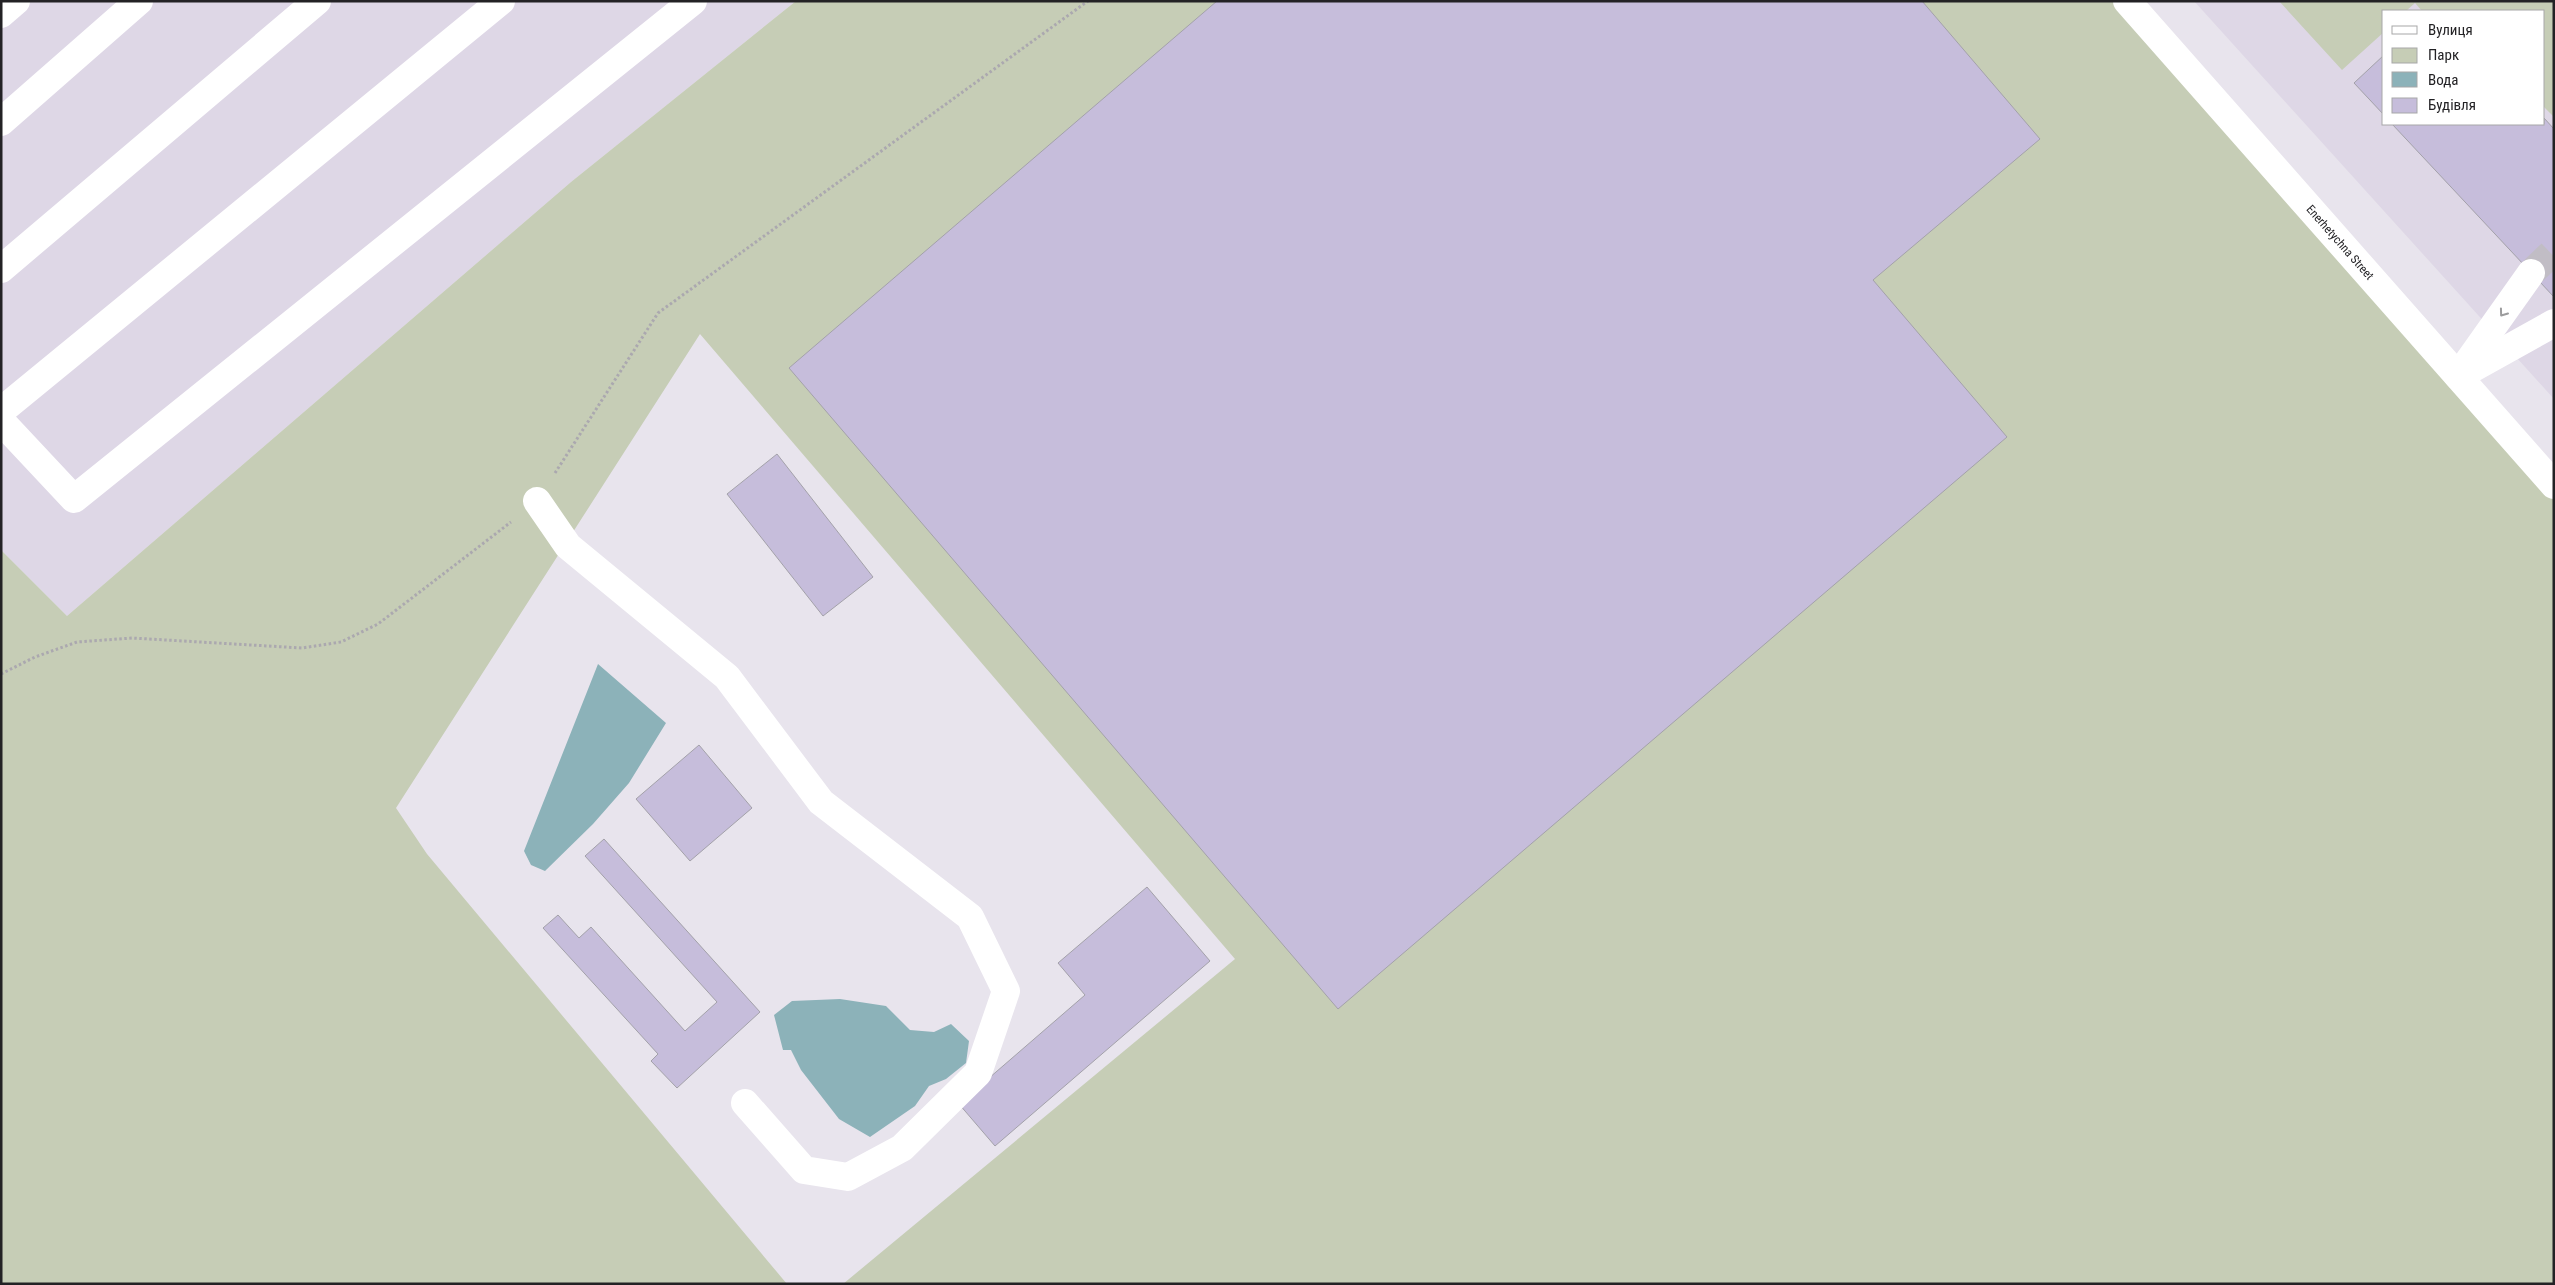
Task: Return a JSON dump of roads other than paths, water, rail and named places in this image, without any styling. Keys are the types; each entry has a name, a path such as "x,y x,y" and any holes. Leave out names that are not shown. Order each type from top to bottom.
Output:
{"street":[{"path":"1,14 16,1"},
{"path":"1,122 139,1"},
{"path":"1,269 317,1"},
{"path":"1,411 502,1"},
{"path":"1,421 74,499 693,1"},
{"name":"Enerhetychna Street","path":"2127,1 2554,485"},
{"path":"2458,376 2531,273"},
{"path":"2458,376 2554,323"},
{"path":"537,501 568,546 727,677 821,802 970,917 1006,991 978,1073 902,1148 848,1177 804,1170 745,1103"}],"water":[{"path":"598,664 666,723 629,783 593,824 545,871 531,865 524,851"},
{"path":"840,999 886,1006 910,1030 934,1032 951,1024 969,1041 966,1063 946,1079 929,1086 915,1106 870,1137 839,1119 801,1070 791,1050 783,1050 774,1015 792,1001"}],"tunnel":[{"path":"2531,273 2554,251"}]}
